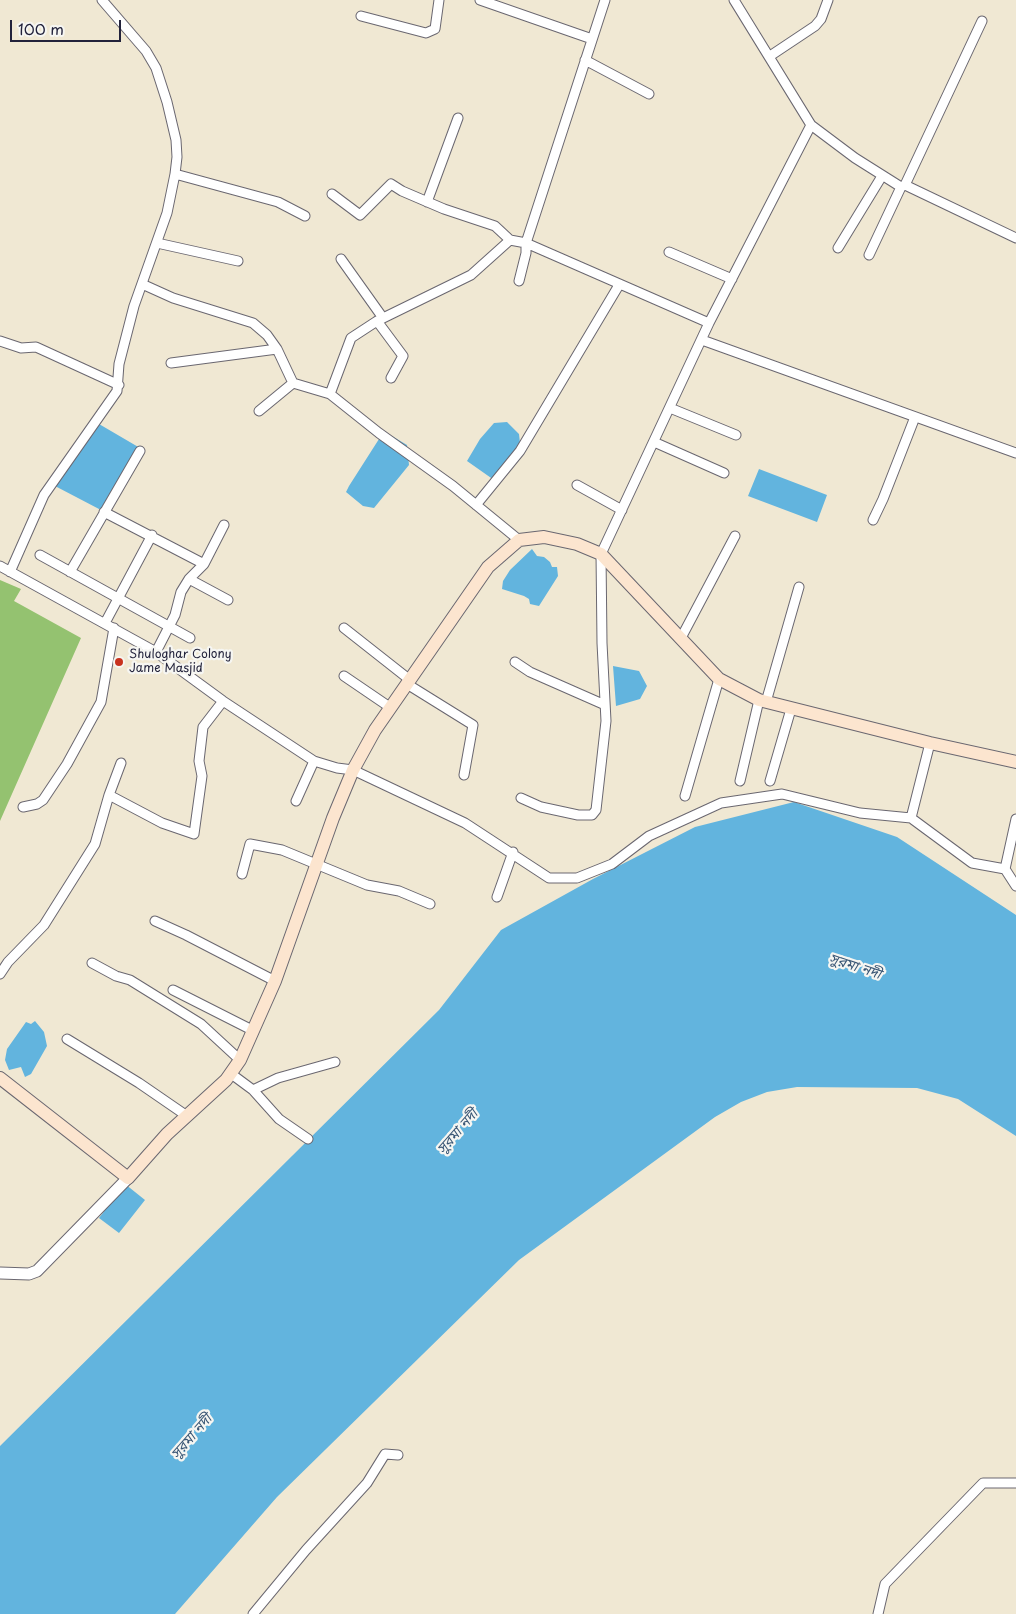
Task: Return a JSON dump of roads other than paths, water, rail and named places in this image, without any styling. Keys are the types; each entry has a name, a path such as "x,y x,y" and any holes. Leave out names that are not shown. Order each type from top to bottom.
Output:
{"main road":[{"path":"0,1078 128,1178 167,1134 230,1073 240,1060 275,981 317,863 353,770 391,708 488,567 520,540 544,536 577,544 601,554 719,679 763,701 930,743 1016,762"}],"street":[{"path":"10,572 44,495 117,391 119,385 119,364 134,306 157,243 176,174 178,157 176,140 168,102 156,68 146,51 102,0"},
{"path":"361,16 426,33 435,29 439,0"},
{"path":"480,0 592,39"},
{"path":"519,281 526,253 526,243 605,0"},
{"path":"734,0 811,125 882,176 1016,238"},
{"path":"770,56 815,26 821,19 828,0"},
{"path":"869,255 982,20"},
{"path":"585,60 649,94"},
{"path":"427,202 458,118"},
{"path":"521,798 559,811 592,815 596,810 602,776 605,705 601,554 709,323 811,125"},
{"path":"176,174 278,202 305,216"},
{"path":"838,248 882,176"},
{"path":"332,194 360,215 391,184 427,202 495,226 510,240 526,243 709,323"},
{"path":"330,394 351,338 380,320 471,275 510,240"},
{"path":"157,243 238,262"},
{"path":"669,252 732,279"},
{"path":"341,259 403,356 391,378"},
{"path":"142,284 172,298 252,323 267,334 277,349 293,383 330,394 520,540"},
{"path":"476,505 520,451 619,285"},
{"path":"702,340 1016,453"},
{"path":"0,341 21,348 36,347 119,385"},
{"path":"171,363 277,349"},
{"path":"259,411 293,383"},
{"path":"670,408 736,435"},
{"path":"873,520 915,417"},
{"path":"654,442 724,473"},
{"path":"70,572 140,451"},
{"path":"577,485 622,510"},
{"path":"104,512 152,535 204,564"},
{"path":"156,652 175,615 181,592 204,564 224,525"},
{"path":"105,623 152,535"},
{"path":"681,638 735,536"},
{"path":"40,555 190,638"},
{"path":"0,566 156,652 223,701 314,760 337,768 353,770 466,824 513,852 549,878 577,878 612,864 649,836 721,803 782,794 860,813 911,818 972,863 1005,869"},
{"path":"190,579 228,600"},
{"path":"740,780 799,587"},
{"path":"23,807 37,804 43,800 67,764 101,702 114,628"},
{"path":"344,628 409,682 473,725 464,775"},
{"path":"515,662 530,672 605,705"},
{"path":"344,676 391,708"},
{"path":"686,796 719,679"},
{"path":"109,796 162,823 194,834 202,776 199,761 203,727 223,701"},
{"path":"770,781 790,709"},
{"path":"911,818 930,743"},
{"path":"296,801 314,760"},
{"path":"0,974 8,962 44,925 95,844 121,763"},
{"path":"1016,819 1005,869 1016,886"},
{"path":"242,874 250,844 282,850 366,885 399,891 430,904"},
{"path":"497,897 513,852"},
{"path":"155,921 275,981"},
{"path":"92,963 116,976 130,980 201,1024 240,1060"},
{"path":"173,990 252,1030"},
{"path":"68,1039 139,1083 187,1116"},
{"path":"253,1090 278,1078 335,1062"},
{"path":"230,1073 253,1090 279,1119 308,1139"},
{"path":"0,1273 30,1274 37,1271 128,1178"},
{"path":"253,1614 306,1550 367,1484 385,1454 398,1455"},
{"path":"878,1614 885,1584 983,1483 1016,1483"}],"water":[{"path":"507,422 519,434 520,443 494,480 467,461 480,439 494,423"},
{"path":"99,424 140,448 105,508 99,509 55,486"},
{"path":"392,436 407,445 409,465 374,508 363,506 346,492 379,439"},
{"path":"759,469 827,495 817,522 748,496"},
{"path":"532,549 537,556 544,557 550,562 552,567 557,567 558,576 539,606 530,604 529,599 524,596 502,589 503,581 510,570"},
{"path":"613,666 639,671 647,686 640,699 616,706"},
{"name":"সুরমা নদী","path":"794,802 897,837 1016,915 1016,1136 958,1099 917,1088 797,1087 767,1092 741,1102 715,1117 519,1260 277,1497 175,1614 0,1614 0,1446 439,1010 501,930 593,879 695,827"},
{"path":"35,1021 44,1032 47,1046 31,1074 25,1077 21,1067 9,1070 5,1060 7,1049 26,1022 31,1024"},
{"path":"125,1184 145,1200 119,1233 99,1218"}],"place":[{"name":"Shuloghar Colony Jame Masjid","path":"119,662"}]}
